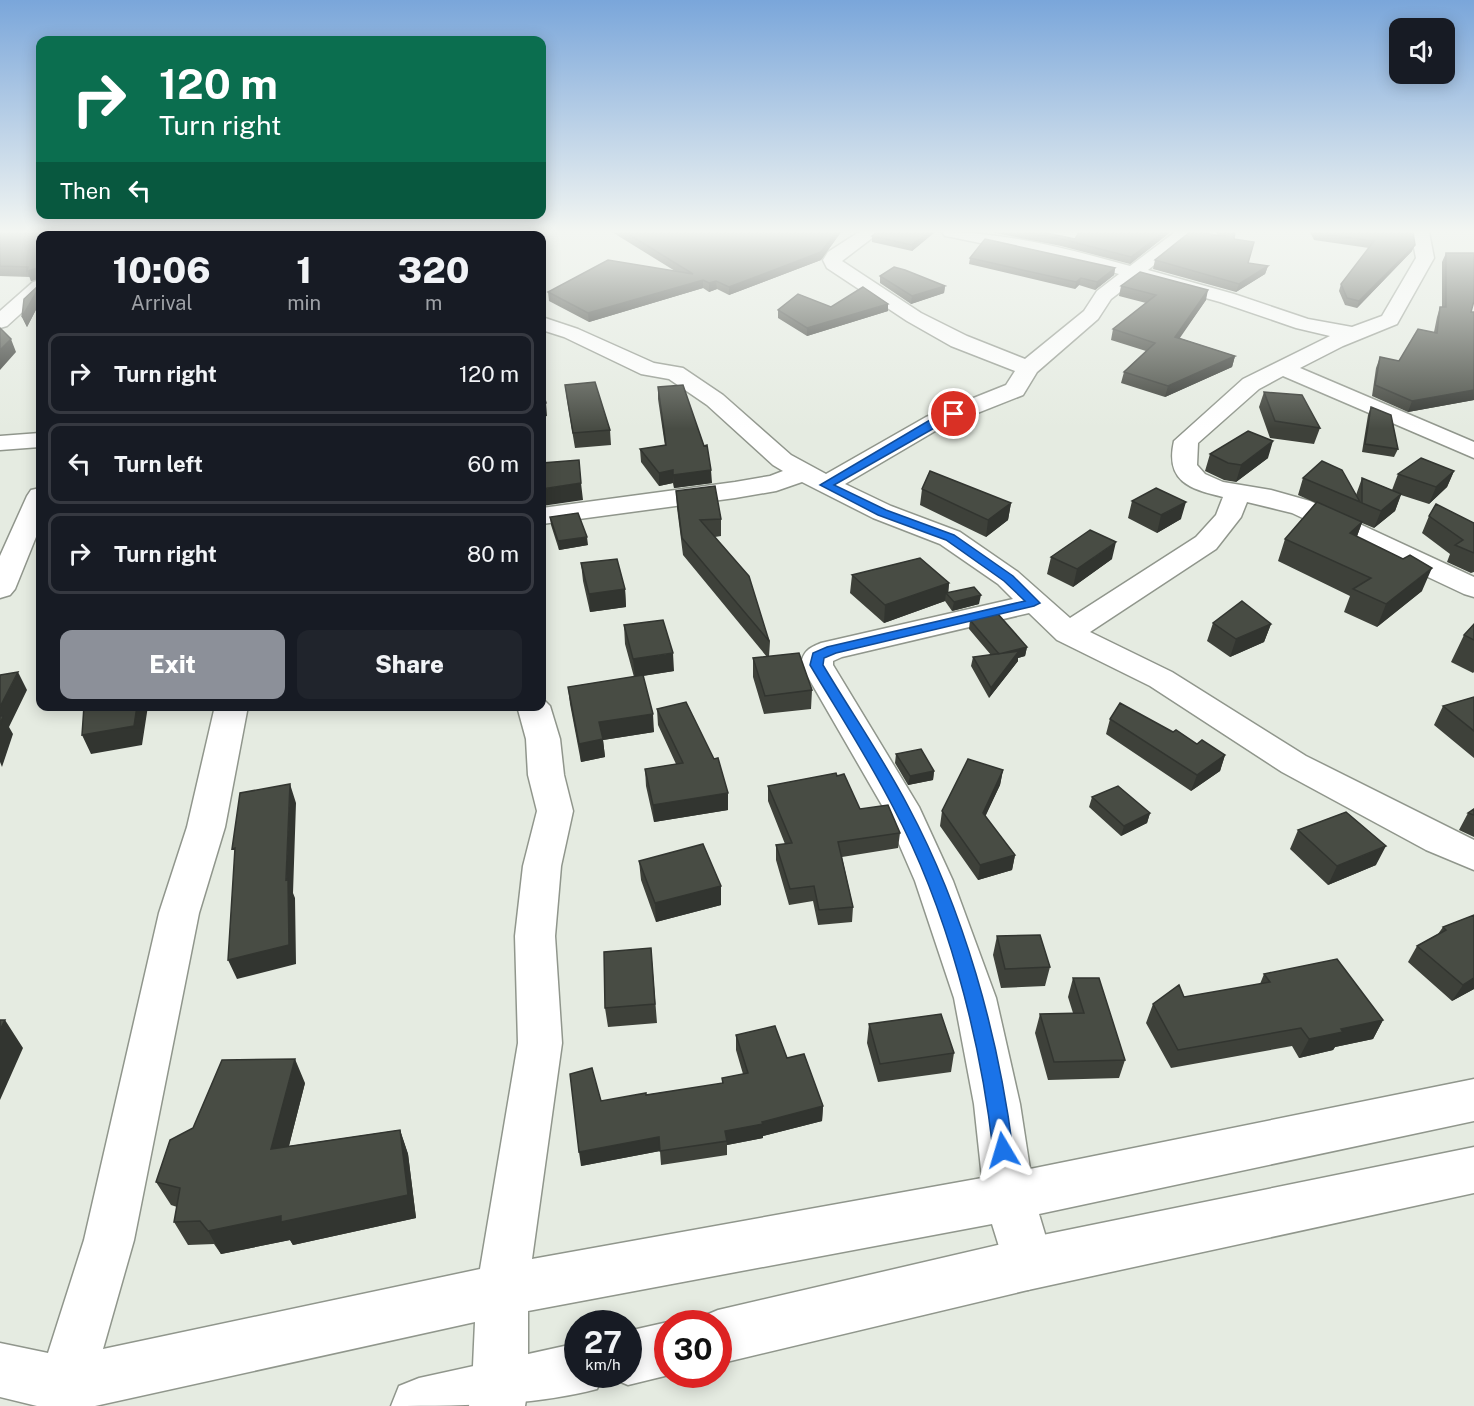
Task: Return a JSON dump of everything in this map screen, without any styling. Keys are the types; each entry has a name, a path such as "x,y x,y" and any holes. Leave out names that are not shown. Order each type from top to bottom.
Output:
{"street":[{"path":"2,319 27,298"},
{"path":"886,298 958,341 1028,368"},
{"path":"546,515 815,479 934,422 1007,394 1020,384 1028,368 1090,315 1102,298"},
{"path":"1226,298 1303,324 1354,334"},
{"path":"1403,298 1390,320 1354,334 1251,384 1186,441 1182,453 1186,473 1194,481 1301,507 1474,588"},
{"path":"2,319 36,315"},
{"path":"546,325 571,333 649,369 675,374 715,400 782,460 882,513 950,538 1008,578 1068,633 1161,679 1294,764 1474,856"},
{"path":"1282,368 1474,451"},
{"path":"0,443 36,440"},
{"path":"1068,633 1206,543 1228,517 1238,493"},
{"path":"0,589 12,531 36,501"},
{"path":"1028,1264 1009,1197 997,1104 975,998 934,881 901,807 817,665 818,656 832,650 1034,603"},
{"path":"64,1395 109,1240 179,913 206,827 231,711"},
{"path":"498,1397 502,1290 540,1043 535,936 542,866 555,811 546,775 543,739 535,711"},
{"path":"0,1370 64,1395 502,1290 1009,1197 1474,1100"},
{"path":"732,1334 1028,1264 1474,1170"},
{"path":"418,1406 498,1397 564,1375"}],"building":[{"path":"33,298 22,317 24,299"},
{"path":"559,298 642,298 588,313"},
{"path":"793,298 807,298 831,307 846,298 879,298 888,304 807,328 778,310"},
{"path":"1153,298 1203,298 1175,337 1235,356 1168,386 1124,372 1155,343 1113,329"},
{"path":"1347,298 1362,298 1359,301"},
{"path":"1446,298 1474,298 1471,312 1474,312 1474,390 1412,401 1375,385 1380,357 1399,361 1418,329 1437,333 1440,307 1446,307"},
{"path":"0,328 11,339 0,350"},
{"path":"595,382 610,430 573,433 565,385"},
{"path":"683,385 704,446 707,445 711,470 673,475 673,470 659,473 640,449 666,445 658,387"},
{"path":"1264,392 1302,395 1320,428 1275,421"},
{"path":"1371,407 1391,415 1398,449 1365,444"},
{"path":"1248,431 1273,441 1241,465 1228,463 1210,454"},
{"path":"1421,458 1454,471 1436,487 1398,474"},
{"path":"579,460 581,483 546,488 546,463"},
{"path":"1322,461 1342,470 1360,502 1303,478"},
{"path":"930,471 1011,503 988,520 922,489"},
{"path":"1362,478 1401,494 1381,511 1362,503"},
{"path":"715,486 721,519 700,520 749,576 769,641 682,538 676,491"},
{"path":"1156,488 1186,502 1161,515 1132,501"},
{"path":"1317,502 1362,522 1350,533 1403,559 1410,555 1432,568 1386,604 1353,589 1371,578 1285,539"},
{"path":"1436,504 1474,523 1474,553 1455,545 1463,540 1429,516"},
{"path":"578,513 587,537 558,541 550,517"},
{"path":"1090,530 1116,542 1077,569 1051,557"},
{"path":"920,558 949,583 885,605 852,575"},
{"path":"617,559 625,589 589,594 581,563"},
{"path":"974,587 981,595 954,602 946,593"},
{"path":"1242,601 1271,624 1236,639 1213,623"},
{"path":"998,614 1027,647 999,654 970,620"},
{"path":"663,620 673,653 633,659 624,625"},
{"path":"1474,624 1474,640 1464,635"},
{"path":"1019,651 991,688 973,657"},
{"path":"799,653 812,690 765,696 753,658"},
{"path":"18,672 0,707 0,675"},
{"path":"643,675 653,714 599,722 603,739 579,744 568,687"},
{"path":"1474,697 1474,731 1443,706"},
{"path":"686,702 714,759 718,758 728,793 653,805 645,769 683,763 657,709"},
{"path":"1120,703 1173,732 1176,730 1197,744 1202,740 1225,755 1197,775 1110,719"},
{"path":"84,711 136,711 134,726 82,735"},
{"path":"921,749 934,771 910,776 896,754"},
{"path":"968,759 1003,770 983,813 1015,855 980,865 942,811"},
{"path":"836,773 837,776 844,774 860,809 888,805 900,833 838,842 853,907 819,910 814,886 790,889 776,845 792,843 768,786"},
{"path":"290,784 286,880 288,879 289,945 228,960 235,848 232,849 240,793"},
{"path":"1118,786 1150,813 1124,826 1092,797"},
{"path":"1346,812 1386,846 1337,866 1298,830"},
{"path":"703,844 721,886 655,903 639,861"},
{"path":"1474,915 1474,978 1463,985 1417,946 1446,930 1443,927"},
{"path":"1040,935 1050,967 1005,969 997,936"},
{"path":"651,948 655,1004 605,1008 604,952"},
{"path":"1337,959 1383,1020 1309,1039 1301,1028 1178,1050 1153,1004 1179,985 1184,997 1270,982 1264,974"},
{"path":"1073,978 1099,978 1125,1060 1054,1062 1040,1014 1084,1013"},
{"path":"941,1014 954,1053 880,1064 869,1024"},
{"path":"0,1020 5,1020 0,1030"},
{"path":"775,1026 787,1058 804,1054 823,1106 762,1122 763,1124 725,1131 727,1141 660,1151 659,1137 579,1152 570,1074 592,1068 601,1101 723,1083 722,1078 748,1073 736,1035"},
{"path":"295,1059 271,1149 400,1130 408,1195 281,1222 281,1216 208,1231 200,1221 174,1222 180,1188 156,1182 170,1140 193,1128 222,1060"}],"route":[{"path":"954,414 934,422 826,485 882,513 950,538 1008,578 1034,603 832,650 818,656 817,665 901,807 934,881 975,998 997,1104 1003,1150"}]}
